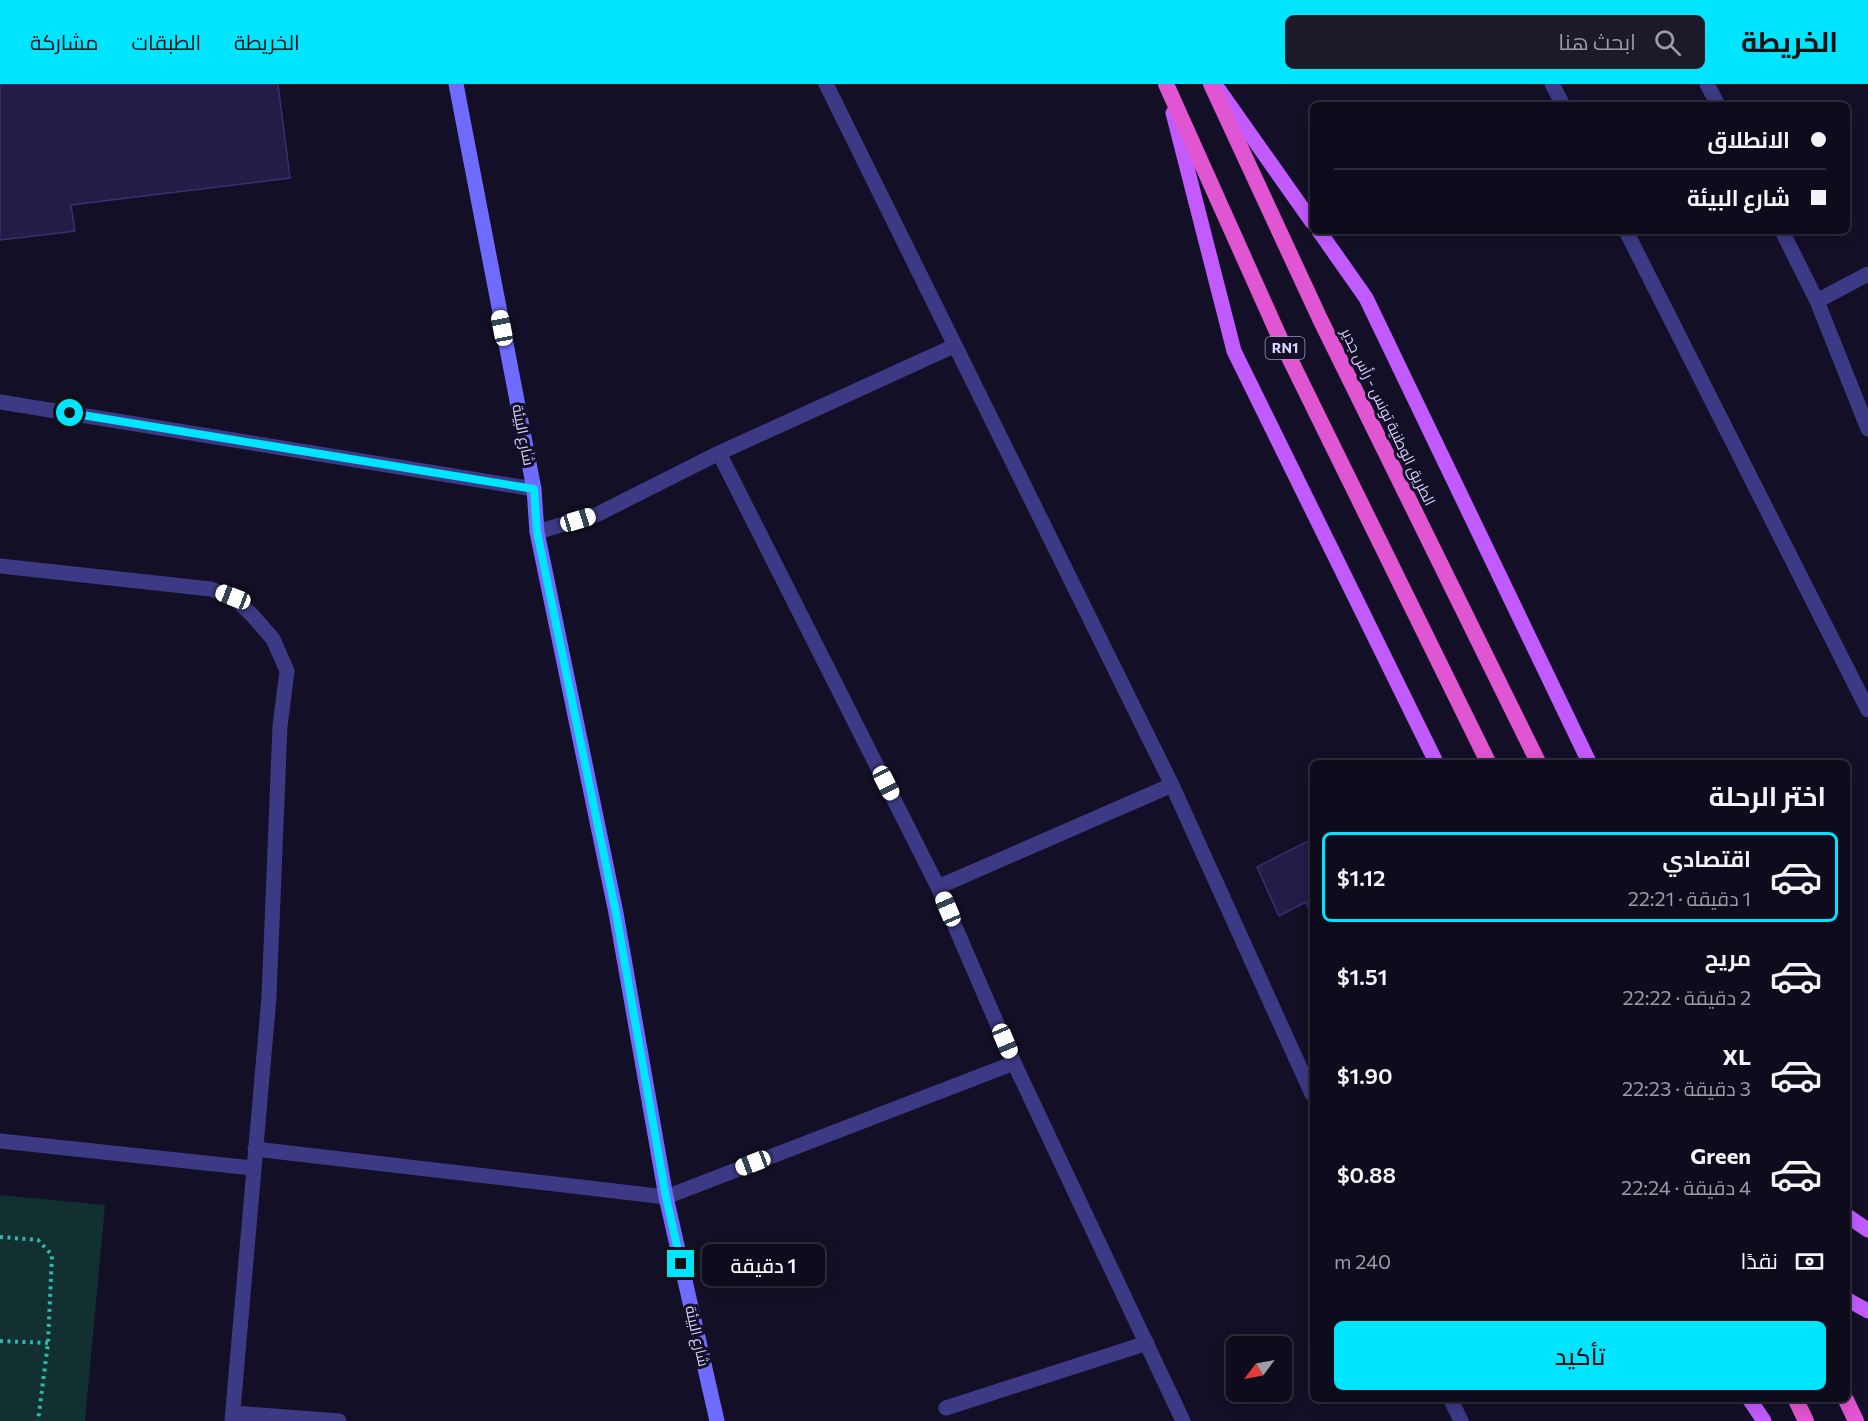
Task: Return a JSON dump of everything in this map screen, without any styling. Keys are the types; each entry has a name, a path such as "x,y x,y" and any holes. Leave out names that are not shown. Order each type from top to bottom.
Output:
{"highway":[{"name":"الطريق الوطنية تونس - رأس جدير","path":"1213,84 1320,319 1537,760"},
{"name":"RN1","path":"1166,85 1283,345 1487,760"},
{"path":"1797,1402 1806,1421"},
{"path":"1846,1402 1856,1421"}],"main road":[{"name":"شارع البيئة","path":"456,84 534,489 537,532 616,913 666,1197 717,1421"},
{"path":"1213,84 1310,219"},
{"path":"1166,85 1234,351 1435,760"},
{"path":"1321,234 1366,298 1588,760"},
{"path":"1850,1218 1868,1230"},
{"path":"1850,1298 1868,1311"},
{"path":"1751,1402 1759,1421"},
{"path":"1751,1402 1764,1421"}],"street":[{"path":"826,84 1172,785 1310,1090"},
{"path":"1552,84 1561,102"},
{"path":"1707,84 1716,102"},
{"path":"1628,234 1868,710"},
{"path":"1784,234 1817,301 1868,429"},
{"path":"1817,301 1868,274"},
{"path":"537,532 598,514 719,453 954,346"},
{"path":"0,402 534,489"},
{"path":"719,453 938,887 1014,1063 1183,1421"},
{"path":"0,566 211,589 233,597 273,639 286,671 280,726 268,997 232,1417 339,1421"},
{"path":"938,887 1172,785"},
{"path":"255,1149 666,1197 1014,1063"},
{"path":"0,1141 252,1168"},
{"path":"946,1408 1147,1342"},
{"path":"1452,1402 1461,1421"}],"path":[{"path":"0,1237 38,1240 52,1255 48,1343 38,1421"},
{"path":"0,1341 48,1343"}],"green space":[{"path":"0,1195 105,1205 85,1421 0,1421"}],"building":[{"path":"0,84 278,84 290,178 71,205 75,231 0,240"},
{"path":"1310,840 1310,911 1306,902 1279,916 1257,867"}],"route":[{"path":"70,413 534,489 537,532 616,913 666,1197 681,1264"}]}
